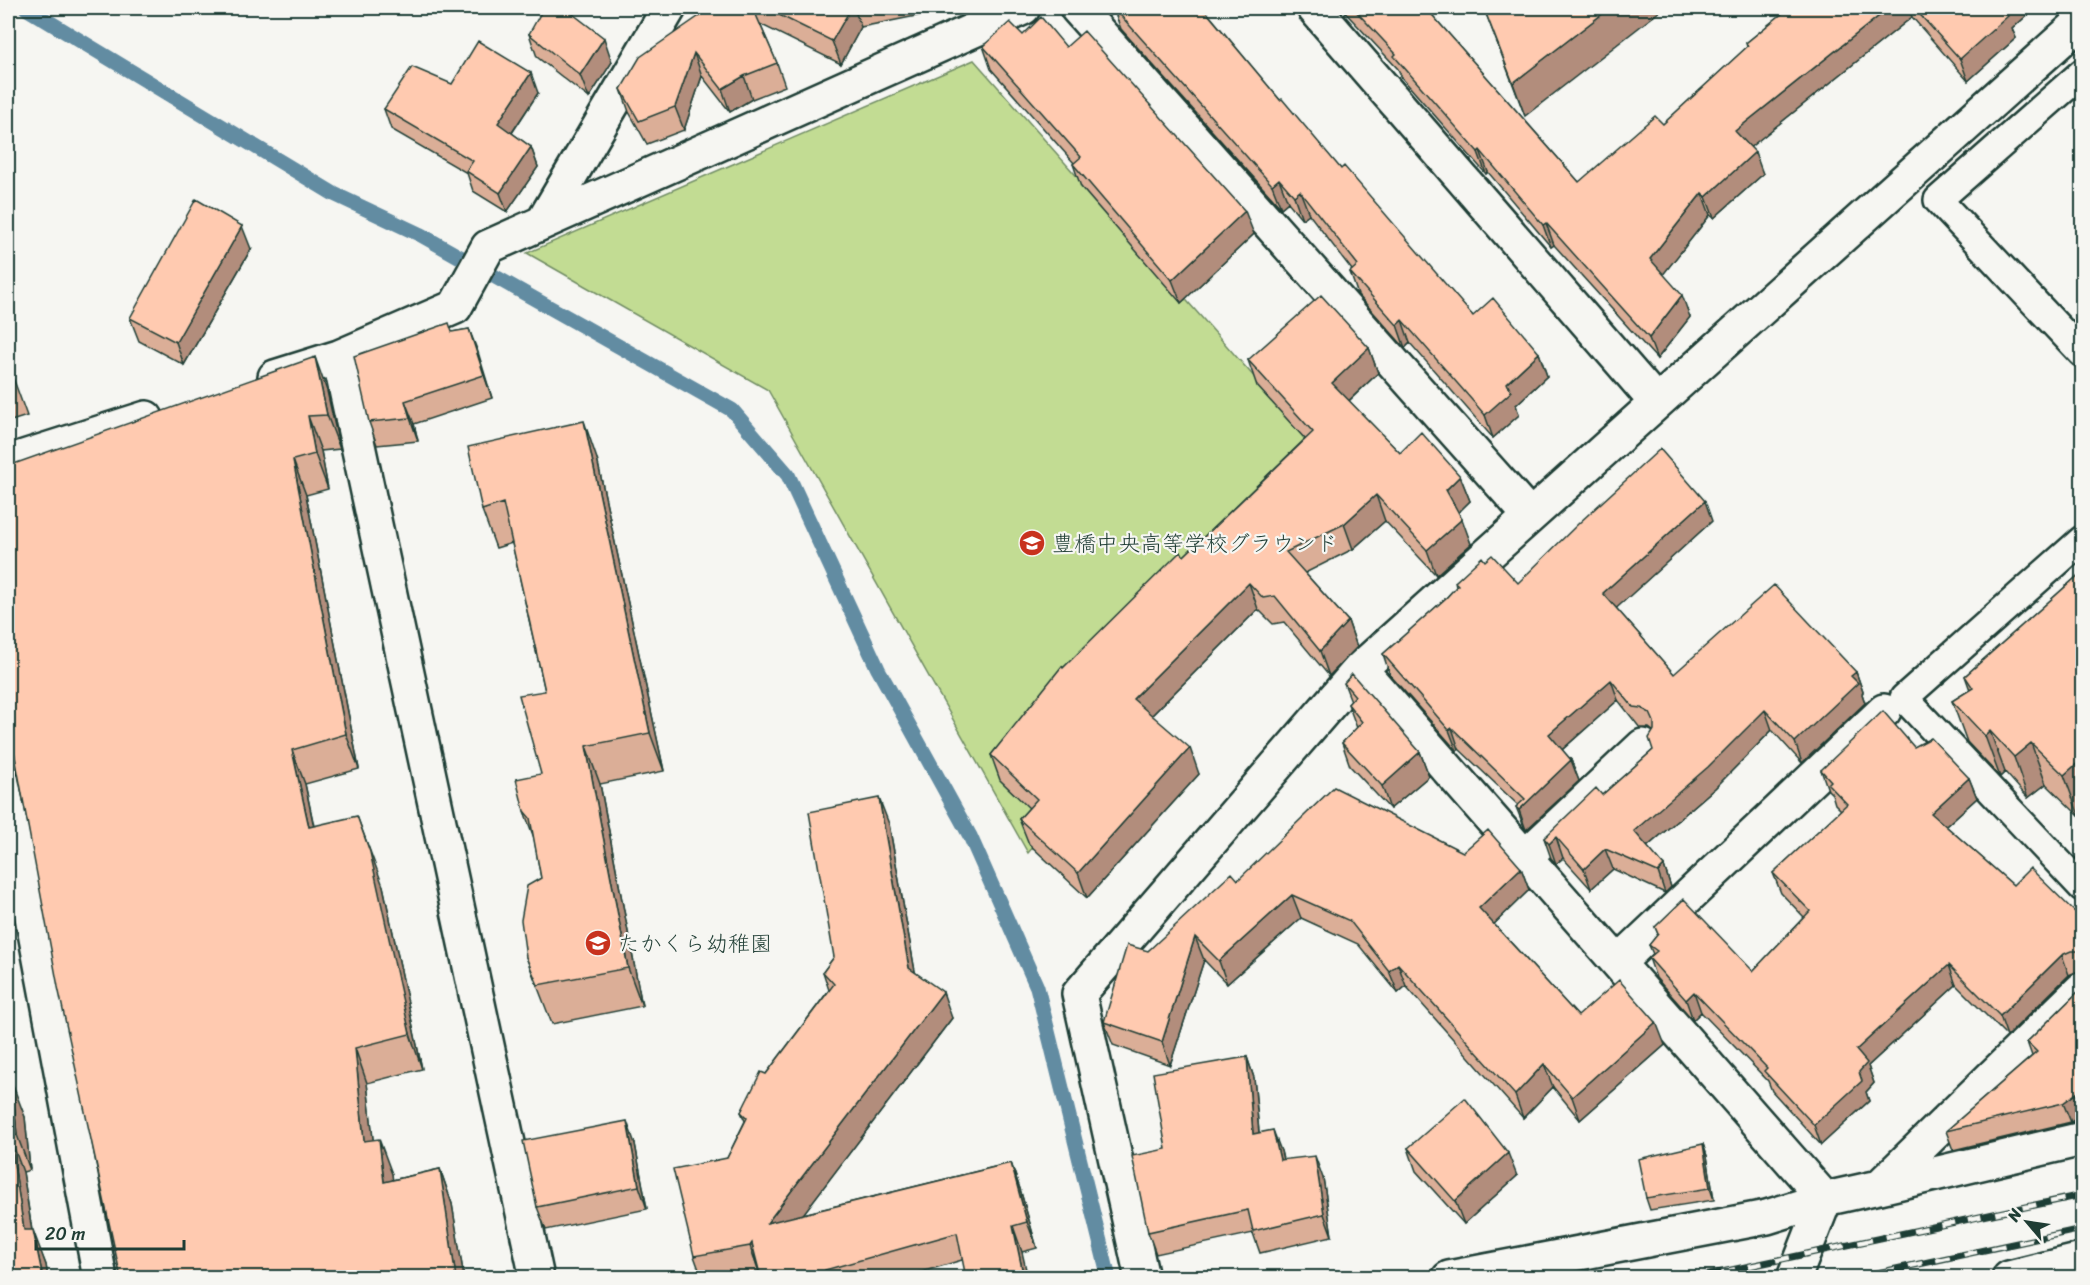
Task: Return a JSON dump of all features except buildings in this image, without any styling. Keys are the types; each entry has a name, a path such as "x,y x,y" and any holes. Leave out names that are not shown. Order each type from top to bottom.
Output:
{"street":[{"path":"543,222 669,8"},
{"path":"247,386 339,357 455,307 488,247 1023,8"},
{"path":"1077,8 1530,516"},
{"path":"1314,8 1656,402"},
{"path":"1142,1278 1079,994 1360,669 2082,21"},
{"path":"339,357 537,1278"},
{"path":"8,462 179,408"},
{"path":"1360,669 1825,1199"},
{"path":"1618,963 1884,711"},
{"path":"1525,857 1643,746"},
{"path":"8,789 100,1278"},
{"path":"1879,1187 2082,990"},
{"path":"1449,1278 1767,1217 1825,1199 2082,1139"},
{"path":"1794,1278 1825,1199"},
{"path":"2009,1278 2082,1260"}],"lane":[{"path":"2082,73 1938,200 2082,353"},
{"path":"2082,540 1904,698 2082,887"}],"green space":[{"name":"豊橋中央高等学校グラウンド","path":"974,60 1310,440 1160,700 1028,853 768,390 527,253"}],"waterway":[{"path":"26,8 334,194 421,235 732,410 788,475 878,669 970,836 1037,987 1109,1278"}],"railway":[{"path":"1694,1278 2082,1195"},
{"path":"1854,1278 2082,1229"}],"place":[{"name":"豊橋中央高等学校グラウンド","path":"1032,543"},
{"name":"たかくら幼稚園","path":"598,943"}]}
